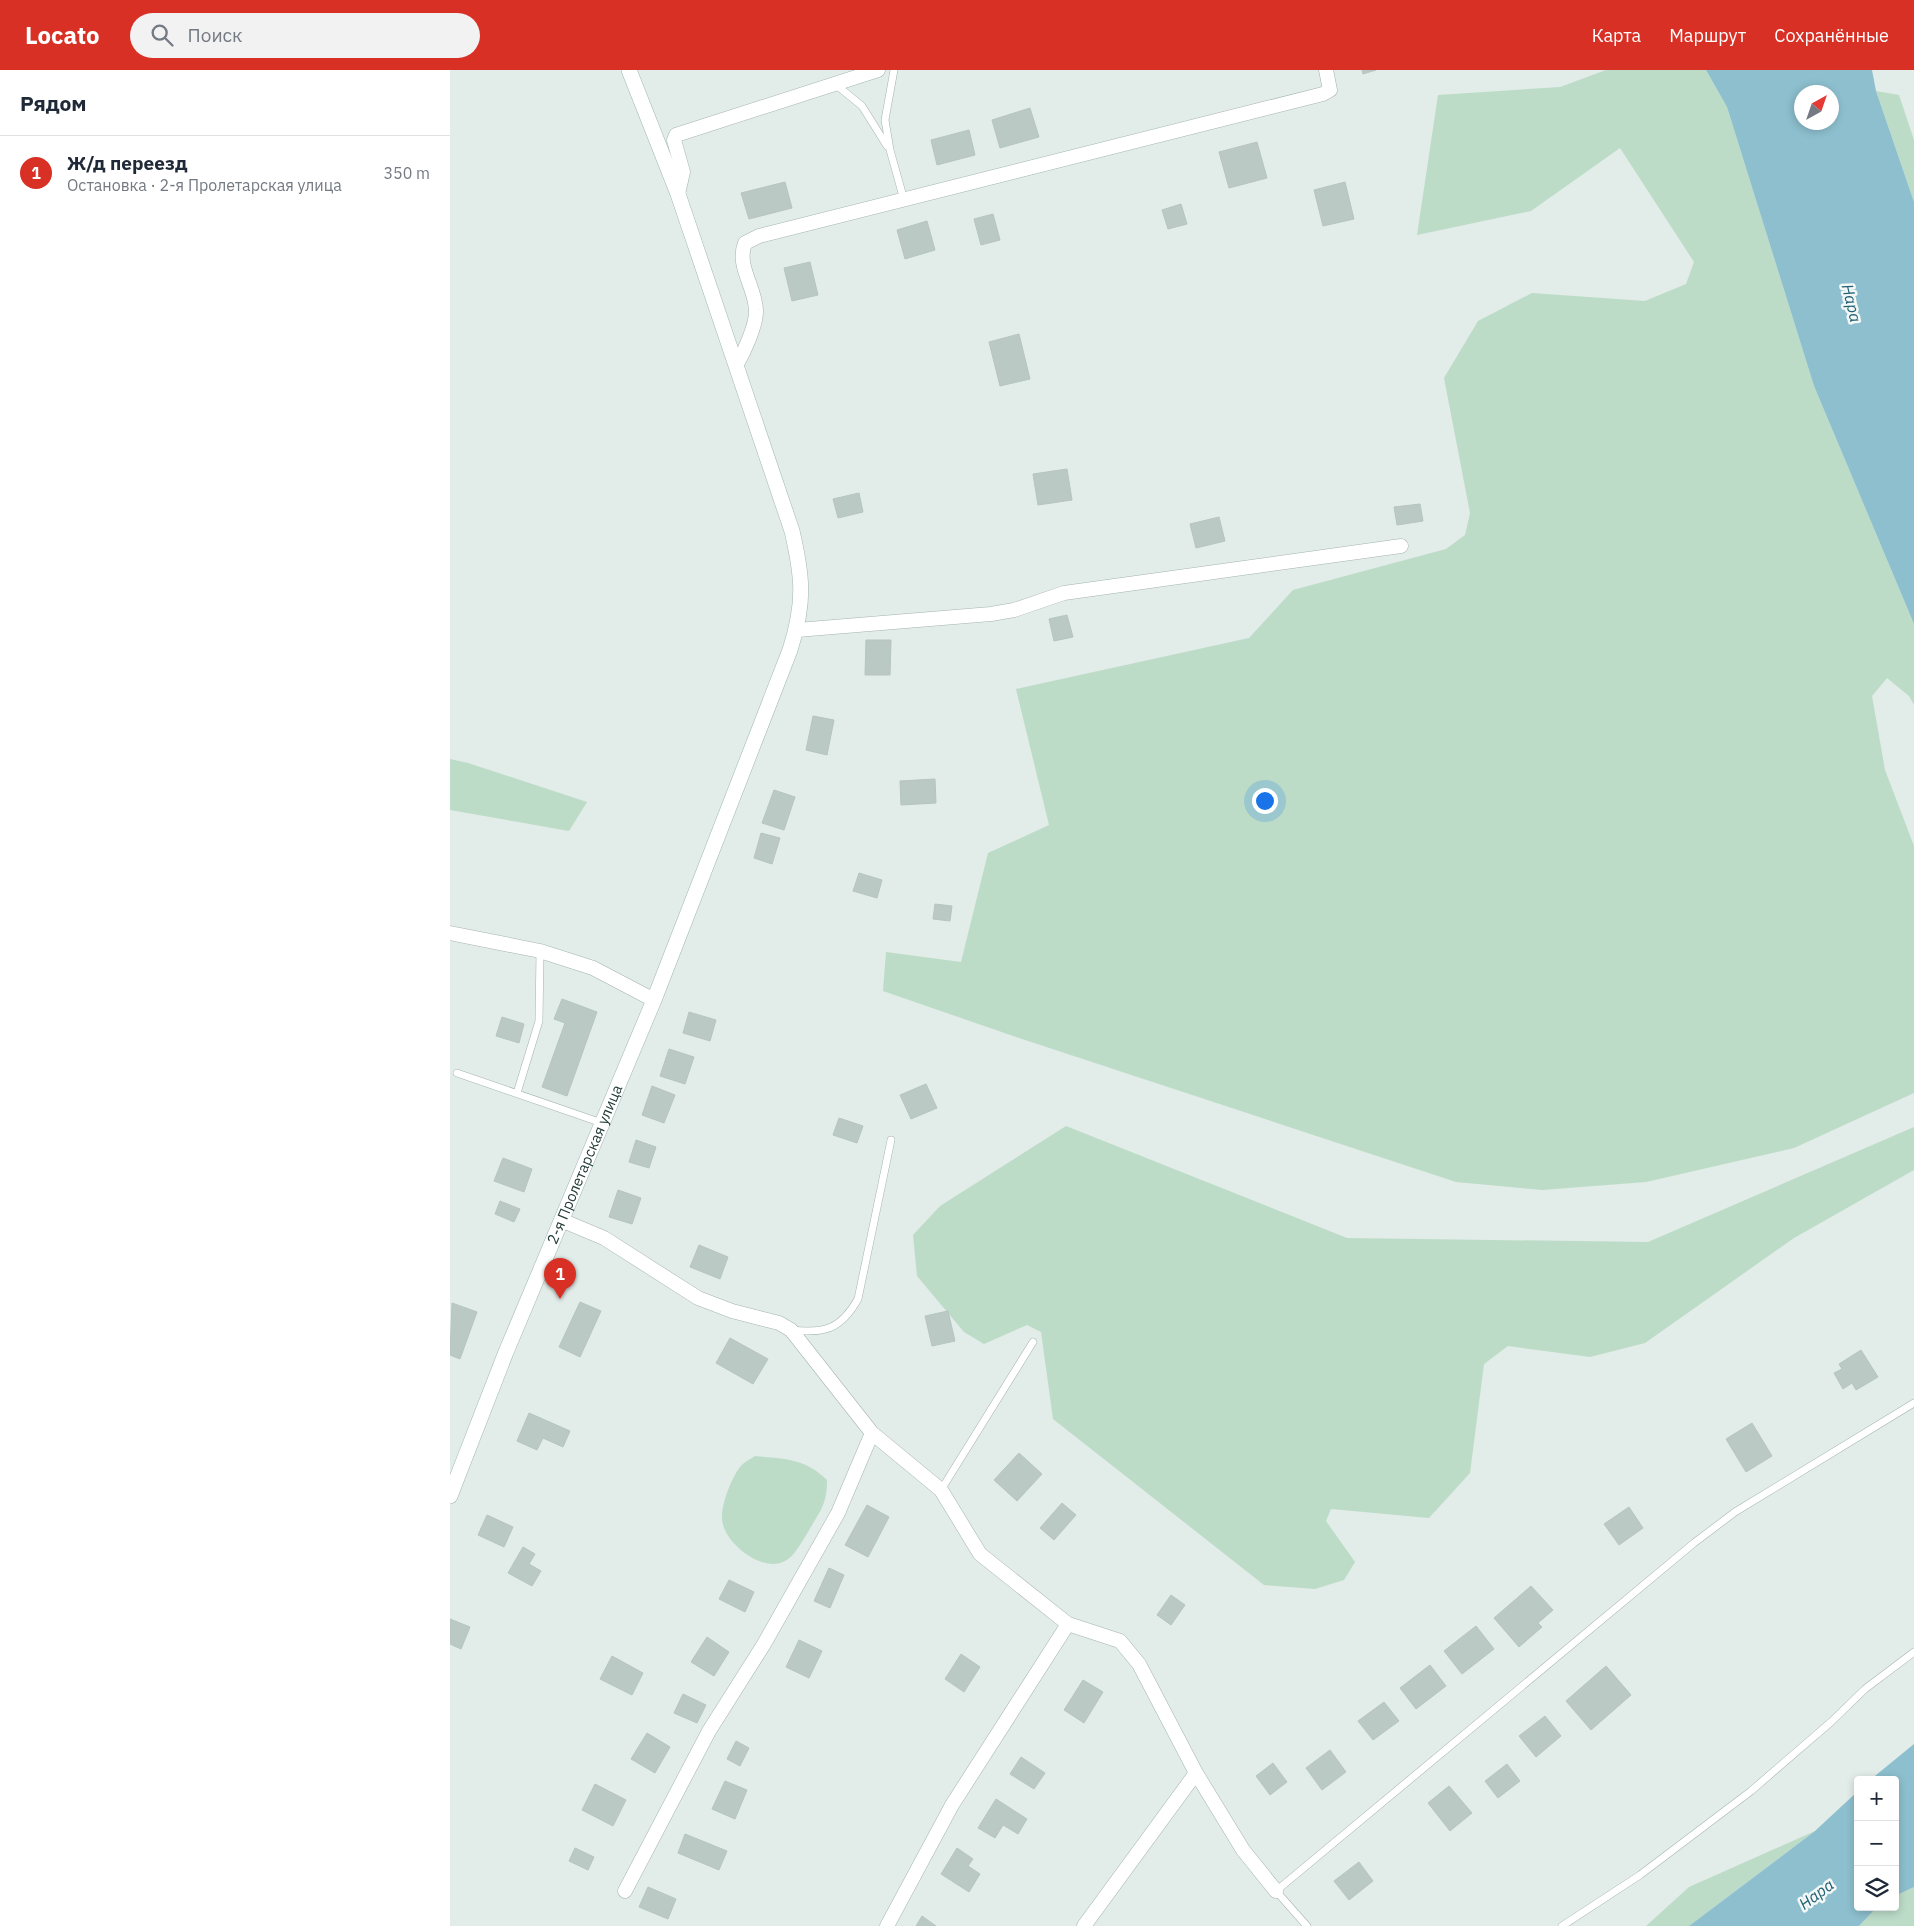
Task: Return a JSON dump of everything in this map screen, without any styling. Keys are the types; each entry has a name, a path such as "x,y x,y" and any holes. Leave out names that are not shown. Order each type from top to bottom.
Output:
{"main road":[{"name":"2-я Пролетарская улица","path":"450,1496 561,1220 654,1000 797,630 801,602 801,570 792,531 678,194 629,70"}],"street":[{"path":"678,194 684,172 674,140 676,135 878,70"},
{"path":"736,364 744,352 756,310 740,253 744,243 759,236 1323,94 1330,90 1326,70"},
{"path":"797,630 991,614 1014,610 1064,594 1401,546"},
{"path":"450,933 540,951 593,968 654,1000"},
{"path":"561,1220 620,1248 698,1298 732,1311 780,1323 791,1330 872,1433 941,1490 980,1554 1068,1624 1120,1641 1139,1664 1196,1773 1243,1850 1276,1891"},
{"path":"625,1891 709,1731 764,1644 838,1513 872,1433"},
{"path":"887,1926 952,1805 1068,1624"},
{"path":"1084,1926 1196,1773"}],"lane":[{"path":"894,70 884,120 904,200"},
{"path":"834,84 862,106 890,150"},
{"path":"517,1093 539,1021 540,951"},
{"path":"457,1073 602,1123"},
{"path":"791,1330 812,1332 832,1328 848,1316 858,1299 891,1140"},
{"path":"941,1490 1033,1342"},
{"path":"1306,1926 1276,1891 1694,1543 1735,1512 1914,1403"},
{"path":"1562,1926 1640,1874 1752,1791 1831,1722 1865,1689 1914,1652"}],"green space":[{"path":"1606,70 1706,70 1727,107 1814,386 1914,624 1914,705 1909,696 1887,678 1872,696 1885,770 1914,846 1914,1093 1794,1148 1646,1182 1542,1190 1456,1182 1016,1037 883,991 886,952 961,962 988,853 1049,825 1016,689 1249,638 1293,590 1446,549 1465,535 1470,513 1444,378 1478,321 1532,293 1645,301 1686,284 1694,262 1620,148 1531,211 1417,235 1438,95 1560,87"},
{"path":"1876,91 1899,95 1914,140 1914,202"},
{"path":"450,759 468,763 587,802 569,831 450,810"},
{"path":"1066,1126 1347,1238 1648,1242 1914,1127 1914,1170 1794,1238 1645,1343 1590,1357 1508,1346 1484,1364 1470,1473 1429,1518 1331,1509 1326,1521 1355,1562 1344,1580 1315,1589 1264,1585 1053,1419 1041,1332 1027,1325 984,1344 964,1332 917,1276 913,1235 940,1206"},
{"path":"755,1456 794,1461 811,1467 827,1480 824,1502 808,1532 789,1559 776,1564 765,1563 744,1553 728,1536 723,1526 722,1511 730,1484 740,1467"},
{"path":"1815,1831 1689,1926 1646,1926 1689,1887"},
{"path":"1914,1887 1914,1926 1859,1926 1873,1911 1899,1911 1899,1894"}],"water":[{"name":"Нара","path":"1706,70 1872,70 1876,91 1914,202 1914,624 1814,386 1727,107"},
{"path":"1914,1744 1914,1887 1899,1894 1899,1776 1875,1776"},
{"name":"Нара","path":"1854,1795 1854,1911 1873,1911 1859,1926 1689,1926 1815,1831"}],"building":[{"path":"1362,70 1376,70 1363,74"},
{"path":"1030,108 1039,137 1000,148 992,120"},
{"path":"969,130 975,155 937,165 931,140"},
{"path":"1257,142 1267,178 1229,188 1219,152"},
{"path":"785,182 792,208 749,219 741,193"},
{"path":"1345,182 1354,219 1323,226 1314,190"},
{"path":"1181,204 1187,224 1168,229 1162,210"},
{"path":"993,214 1000,240 981,245 974,219"},
{"path":"927,221 935,250 905,259 897,230"},
{"path":"810,262 818,295 792,301 784,268"},
{"path":"1019,334 1030,379 1000,386 989,342"},
{"path":"1067,469 1072,500 1038,505 1033,474"},
{"path":"859,493 863,512 838,518 833,499"},
{"path":"1420,504 1423,521 1397,525 1394,507"},
{"path":"1219,517 1225,541 1196,548 1190,524"},
{"path":"1067,615 1073,637 1054,641 1049,619"},
{"path":"866,640 891,640 890,675 865,675"},
{"path":"813,716 834,720 827,755 806,750"},
{"path":"935,779 936,803 901,805 900,781"},
{"path":"774,790 795,797 784,830 762,823"},
{"path":"761,833 780,838 772,864 754,858"},
{"path":"859,873 882,880 877,898 853,891"},
{"path":"935,904 952,906 950,921 933,919"},
{"path":"562,999 597,1012 567,1096 542,1087 565,1023 554,1019"},
{"path":"689,1012 716,1020 710,1041 683,1033"},
{"path":"502,1017 524,1024 519,1043 496,1036"},
{"path":"669,1049 694,1057 685,1084 660,1076"},
{"path":"926,1084 937,1108 911,1119 900,1095"},
{"path":"652,1086 675,1095 664,1123 642,1115"},
{"path":"839,1118 863,1126 857,1143 833,1135"},
{"path":"636,1140 656,1147 649,1168 629,1162"},
{"path":"503,1158 532,1169 524,1192 494,1181"},
{"path":"618,1190 641,1198 632,1224 609,1217"},
{"path":"500,1201 520,1209 514,1222 495,1214"},
{"path":"699,1245 728,1257 720,1279 690,1267"},
{"path":"580,1302 601,1311 580,1357 559,1347"},
{"path":"452,1303 477,1312 460,1359 450,1355"},
{"path":"948,1311 955,1341 932,1346 925,1316"},
{"path":"730,1338 768,1359 753,1384 716,1363"},
{"path":"1861,1350 1878,1377 1856,1390 1852,1383 1843,1389 1834,1373 1842,1369 1839,1364"},
{"path":"529,1413 570,1431 563,1447 543,1438 537,1450 517,1441"},
{"path":"1752,1423 1772,1456 1746,1472 1726,1439"},
{"path":"1019,1453 1042,1474 1017,1501 994,1480"},
{"path":"1062,1503 1076,1515 1054,1540 1040,1528"},
{"path":"867,1505 889,1517 868,1557 845,1545"},
{"path":"1629,1507 1643,1528 1619,1545 1604,1524"},
{"path":"487,1515 513,1527 504,1547 478,1535"},
{"path":"523,1547 535,1554 529,1564 541,1571 532,1586 508,1573"},
{"path":"829,1568 844,1575 830,1608 814,1601"},
{"path":"729,1580 754,1592 745,1612 719,1599"},
{"path":"1531,1586 1553,1610 1538,1623 1542,1627 1519,1647 1494,1618"},
{"path":"1171,1595 1185,1605 1171,1625 1157,1615"},
{"path":"450,1619 470,1627 461,1649 450,1644"},
{"path":"1476,1626 1494,1649 1462,1674 1444,1651"},
{"path":"707,1637 729,1652 714,1676 691,1662"},
{"path":"799,1640 822,1651 809,1678 786,1667"},
{"path":"961,1654 980,1667 964,1692 945,1679"},
{"path":"612,1656 643,1673 632,1695 600,1679"},
{"path":"1430,1665 1446,1686 1416,1709 1400,1688"},
{"path":"1606,1666 1631,1695 1591,1730 1566,1701"},
{"path":"1083,1680 1103,1692 1084,1723 1064,1710"},
{"path":"683,1694 706,1705 697,1723 674,1713"},
{"path":"1384,1702 1399,1721 1373,1740 1358,1721"},
{"path":"1545,1716 1561,1736 1536,1757 1519,1736"},
{"path":"647,1733 670,1747 655,1773 631,1759"},
{"path":"736,1741 749,1748 740,1766 727,1759"},
{"path":"1330,1750 1346,1772 1322,1790 1306,1768"},
{"path":"1021,1757 1045,1773 1034,1789 1010,1774"},
{"path":"1273,1763 1287,1782 1270,1795 1256,1776"},
{"path":"1507,1764 1520,1781 1498,1798 1485,1781"},
{"path":"725,1781 747,1790 735,1819 712,1809"},
{"path":"595,1784 626,1800 613,1826 582,1810"},
{"path":"1449,1786 1472,1813 1450,1831 1428,1803"},
{"path":"996,1799 1027,1819 1018,1834 1003,1825 995,1838 978,1828"},
{"path":"685,1834 727,1851 719,1870 678,1853"},
{"path":"575,1848 594,1857 588,1870 569,1861"},
{"path":"957,1848 973,1859 968,1866 980,1874 969,1892 941,1874"},
{"path":"1359,1862 1373,1881 1349,1900 1334,1881"},
{"path":"648,1887 676,1899 668,1919 639,1907"},
{"path":"922,1916 936,1926 916,1926"}],"place":[{"name":"Ж/д переезд","path":"560,1299"}]}
